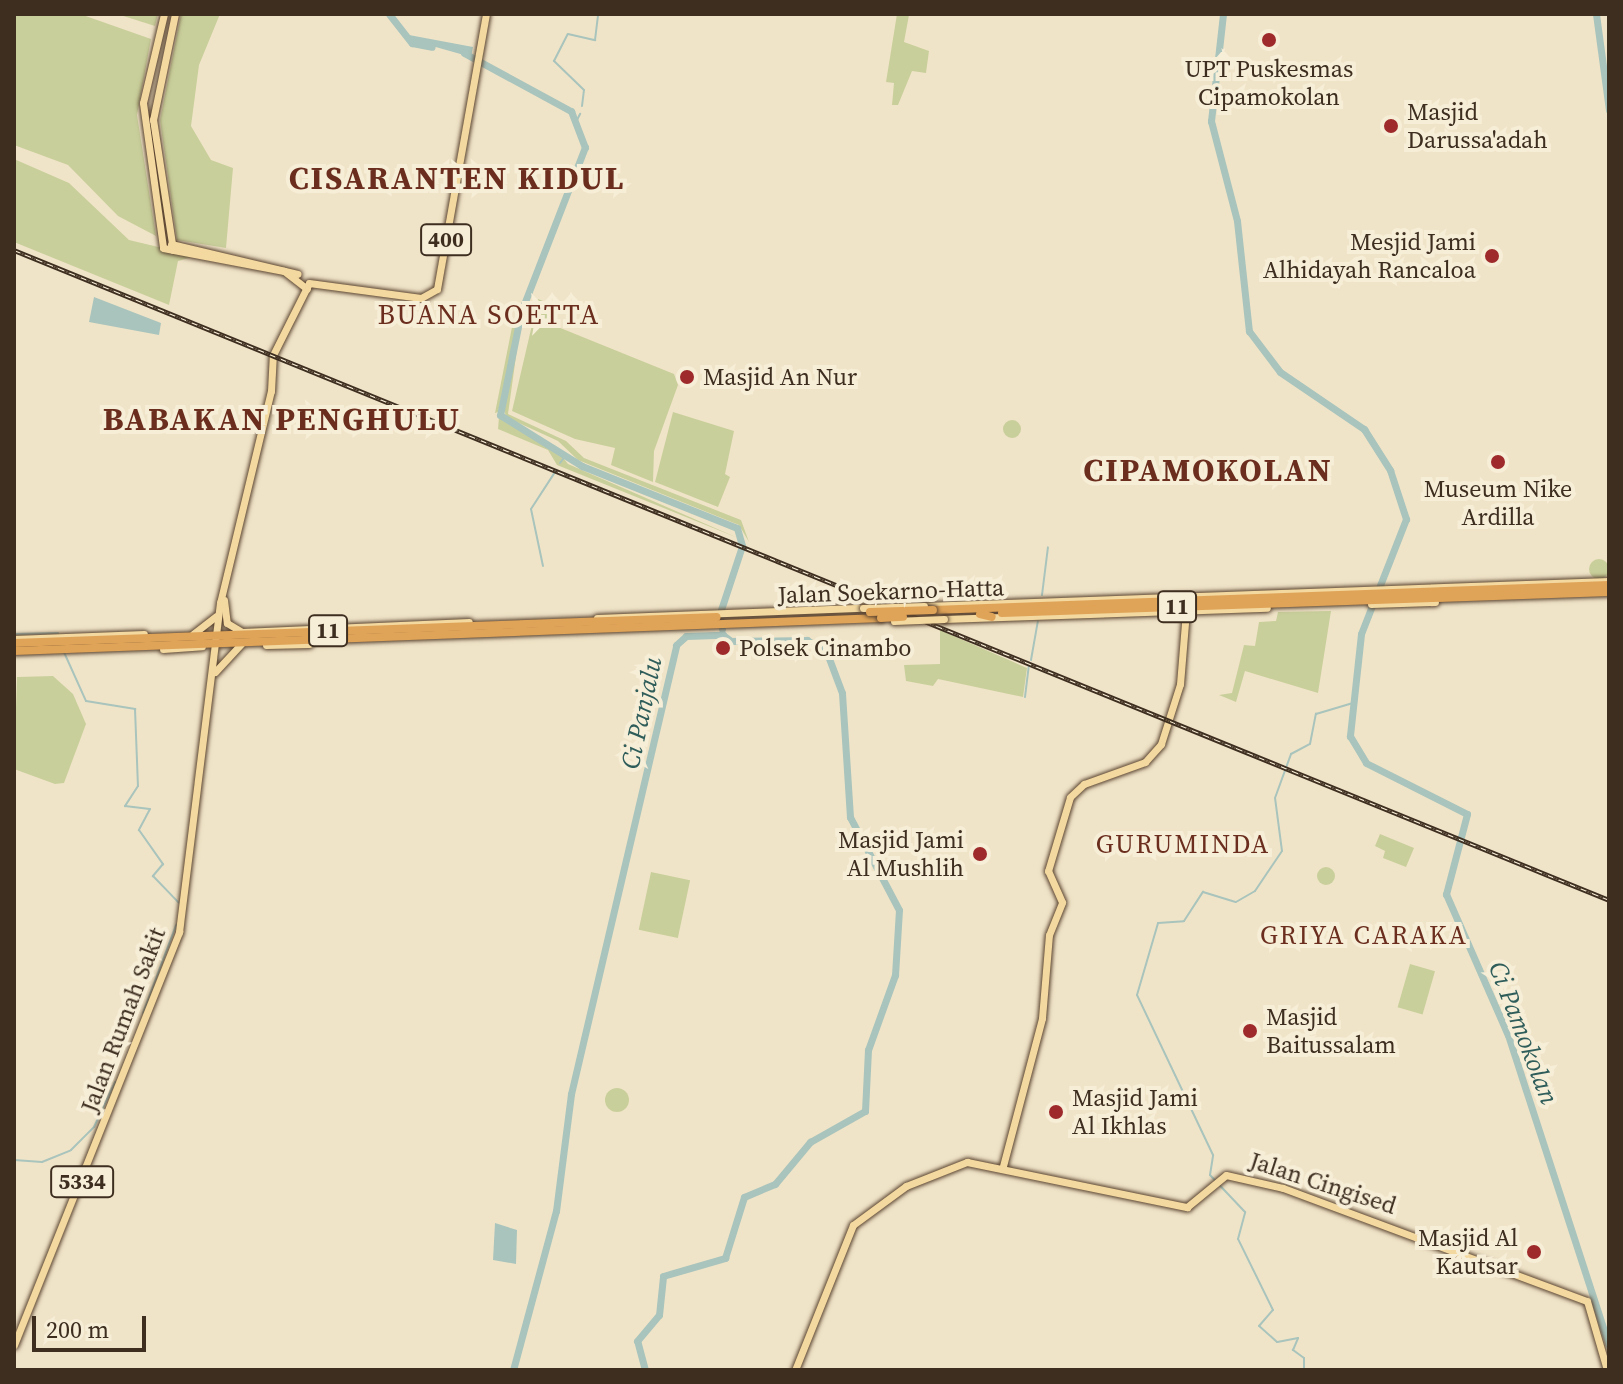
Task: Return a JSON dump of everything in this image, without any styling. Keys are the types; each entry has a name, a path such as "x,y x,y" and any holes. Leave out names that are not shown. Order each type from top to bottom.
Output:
{"highway":[{"path":"1538,587 1549,583"},
{"name":"Jalan Soekarno-Hatta","path":"729,619 884,620 1127,602 1299,596 1475,596 1491,590 1609,583"},
{"name":"Jalan Soekarno-Hatta","path":"1491,590 1609,594"},
{"path":"1284,593 1299,596"},
{"name":"Jalan Soekarno-Hatta","path":"502,628 599,630 866,610 938,615 980,614 1378,597"},
{"path":"1354,605 1378,597"},
{"path":"1127,602 1142,598"},
{"path":"980,614 992,617"},
{"name":"Jalan Soekarno-Hatta","path":"14,641 92,648 255,644 502,628 560,621 714,620"},
{"name":"Jalan Soekarno-Hatta","path":"75,647 193,634 413,632"},
{"name":"Jalan Soekarno-Hatta","path":"14,652 54,643"},
{"path":"92,648 107,651"}],"main road":[{"path":"164,14 143,103 145,138 162,245 286,266 308,286"},
{"path":"173,247 155,137 154,105 175,14"},
{"name":"400","path":"308,286 421,298 437,289 486,14"},
{"path":"145,138 155,137"},
{"name":"Jalan Rumah Sakit","path":"14,1345 176,943 211,694 214,644 223,599 271,391 273,355 308,286"},
{"name":"Jalan Soekarno-Hatta","path":"1378,597 1549,583 1609,583"},
{"path":"1284,593 1378,597"},
{"name":"Jalan Soekarno-Hatta","path":"866,610 1284,593"},
{"name":"Jalan Soekarno-Hatta","path":"1475,596 1609,594"},
{"path":"223,599 227,623 242,632"},
{"path":"193,634 213,623 223,599"},
{"path":"938,615 992,617 1354,605"},
{"path":"795,1370 853,1225 944,1165 1003,1166 1042,1018 1049,935 1062,902 1048,871 1061,824 1076,789 1145,762 1161,744 1180,684 1186,611"},
{"name":"Jalan Soekarno-Hatta","path":"599,630 640,630 714,620"},
{"path":"413,632 502,628"},
{"path":"413,632 502,628"},
{"name":"Jalan Soekarno-Hatta","path":"54,643 174,635"},
{"name":"Jalan Soekarno-Hatta","path":"75,647 107,651 192,648 214,644"},
{"path":"192,648 214,670 241,644"},
{"name":"Jalan Cingised","path":"1003,1166 1187,1207 1215,1181 1230,1175 1283,1188 1587,1301 1607,1370"}],"green space":[{"path":"14,14 80,14 151,39 137,115 156,236 118,216 68,165 14,145"},
{"path":"117,14 158,14 155,26"},
{"path":"181,14 220,14 199,65 191,126 211,160 233,168 226,248 177,240 160,120"},
{"path":"897,14 916,14 909,15 904,42 929,51 926,73 912,71 898,105 892,105 894,83 886,82"},
{"path":"14,159 69,183 129,240 196,256 178,261 169,305 14,242"},
{"path":"538,299 558,307 553,325 674,374 678,385 654,451 653,482 611,465 615,448 575,439 512,411"},
{"path":"518,319 498,412 495,413 513,322"},
{"path":"521,320 508,414 566,441 584,458 741,520 749,542 739,525 578,460 558,441 506,417 502,401"},
{"path":"673,412 734,431 725,474 730,477 718,507 655,482"},
{"path":"499,417 552,444 568,464 738,538 557,465 548,450 498,429"},
{"path":"1012,420 1021,429 1012,438 1003,429"},
{"path":"1599,559 1606,562 1609,569 1606,576 1599,579 1592,576 1589,569 1592,562"},
{"path":"1331,611 1318,693 1245,671 1236,702 1219,695 1232,693 1244,645 1255,646 1259,622 1276,621 1278,612"},
{"path":"940,630 1027,668 1023,697 938,679 933,686 906,681 904,665 940,664"},
{"path":"53,676 73,694 86,724 64,783 55,784 14,769 17,677"},
{"path":"1380,834 1414,848 1406,867 1383,858 1385,851 1375,846"},
{"path":"1322,867 1330,867 1335,876 1333,883 1322,885 1317,880 1317,872"},
{"path":"651,872 690,880 678,938 639,930"},
{"path":"1410,964 1435,971 1423,1014 1398,1007"},
{"path":"617,1088 625,1092 629,1100 625,1108 617,1112 609,1108 605,1100 609,1092"}],"water":[{"path":"387,14 409,35 473,47 471,57 411,40"},
{"path":"94,297 161,323 159,335 89,322"},
{"path":"495,1223 517,1230 516,1264 493,1260"}],"waterway":[{"path":"389,14 412,43 432,47"},
{"name":"Ci Panjalu","path":"582,106 584,90 554,61 568,34 595,40 598,14"},
{"name":"Ci Pamokolan","path":"1223,14 1211,121 1237,221 1249,331 1280,372 1364,429 1390,470 1406,519 1361,634 1350,736 1366,763 1467,814 1446,894 1508,1035 1609,1345"},
{"path":"1596,14 1609,110"},
{"name":"Ci Panjalu","path":"464,53 571,111 585,147 521,312 500,415 582,466 737,528 742,546 720,613 722,629"},
{"name":"Ci Panjalu","path":"577,120 580,114"},
{"path":"560,463 566,455"},
{"path":"543,566 531,509 555,472"},
{"path":"1042,595 1048,547"},
{"path":"1031,660 1038,622"},
{"path":"14,634 58,633"},
{"name":"Ci Panjalu","path":"513,1370 556,1211 571,1094 676,645 686,636 723,635"},
{"path":"645,1370 637,1341 659,1315 663,1276 725,1258 744,1197 775,1184 810,1142 865,1111 868,1050 895,975 899,910 850,817 842,693 827,653 807,640 731,641 723,635"},
{"path":"63,650 86,701 135,709 138,786 125,806 150,809 139,830 163,864 153,876 179,903"},
{"path":"1025,697 1029,666"},
{"path":"1304,1370 1304,1358 1293,1350 1298,1338 1277,1342 1259,1326 1273,1310 1238,1239 1245,1212 1210,1175 1213,1155 1137,995 1158,923 1184,921 1203,892 1236,902 1255,891 1282,851 1275,798 1291,754 1310,744 1316,714 1356,702"},
{"path":"143,1013 176,925"},
{"path":"14,1160 42,1162 71,1150 94,1127 115,1082"}],"railway":[{"path":"14,250 1609,900"}],"place":[{"name":"UPT Puskesmas Cipamokolan","path":"1269,40"},
{"name":"Masjid Darussa'adah","path":"1391,126"},
{"name":"Mesjid Jami Alhidayah Rancaloa","path":"1492,256"},
{"name":"Masjid An Nur","path":"687,377"},
{"name":"Museum Nike Ardilla","path":"1498,462"},
{"name":"Polsek Cinambo","path":"723,648"},
{"name":"Masjid Jami Al Mushlih","path":"980,854"},
{"name":"Masjid Baitussalam","path":"1250,1031"},
{"name":"Masjid Jami Al Ikhlas","path":"1056,1112"},
{"name":"Masjid Al Kautsar","path":"1534,1252"}],"district":[{"name":"CISARANTEN KIDUL","path":"457,178"},
{"name":"BUANA SOETTA","path":"489,314"},
{"name":"BABAKAN PENGHULU","path":"282,419"},
{"name":"CIPAMOKOLAN","path":"1208,470"},
{"name":"GURUMINDA","path":"1183,845"},
{"name":"GRIYA CARAKA","path":"1364,936"}]}
